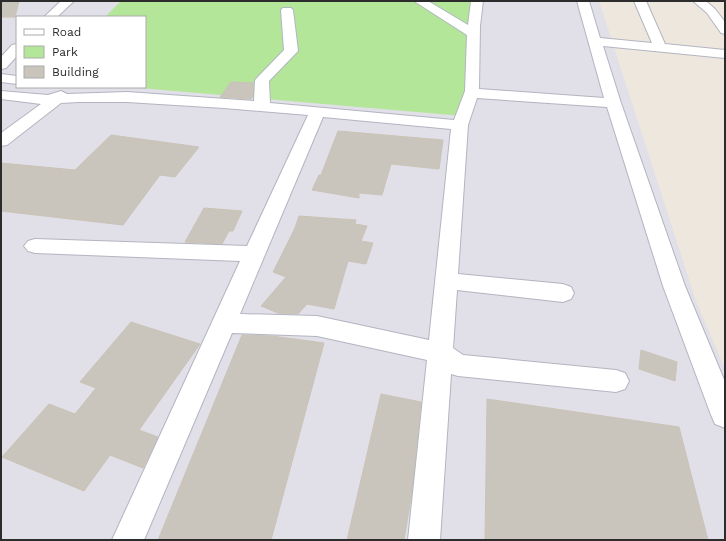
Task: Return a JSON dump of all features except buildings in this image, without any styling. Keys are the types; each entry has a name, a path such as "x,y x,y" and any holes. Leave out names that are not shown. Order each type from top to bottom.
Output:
{"street":[{"path":"51,16 68,1"},
{"path":"420,1 474,33"},
{"path":"424,540 460,125 471,93 477,1"},
{"path":"583,1 613,104 674,286 725,415"},
{"path":"640,1 660,47"},
{"path":"699,1 711,11 725,30"},
{"path":"262,106 262,80 291,52 287,10"},
{"path":"595,41 725,54"},
{"path":"1,65 16,49"},
{"path":"1,78 16,80"},
{"path":"1,142 40,112 60,93"},
{"path":"1,95 48,100 60,93 78,97 127,97 262,106 460,125"},
{"path":"471,93 613,104"},
{"path":"1,106 40,112"},
{"path":"128,540 317,112"},
{"path":"35,246 254,254"},
{"path":"446,280 563,293"},
{"path":"223,323 317,326 440,353 458,365 616,381"}],"shaded area":[{"path":"1,1 599,1 696,301 725,369 725,540 1,540"}],"green space":[{"path":"121,1 483,1 463,116 140,88 146,88 146,16 106,16"}]}
